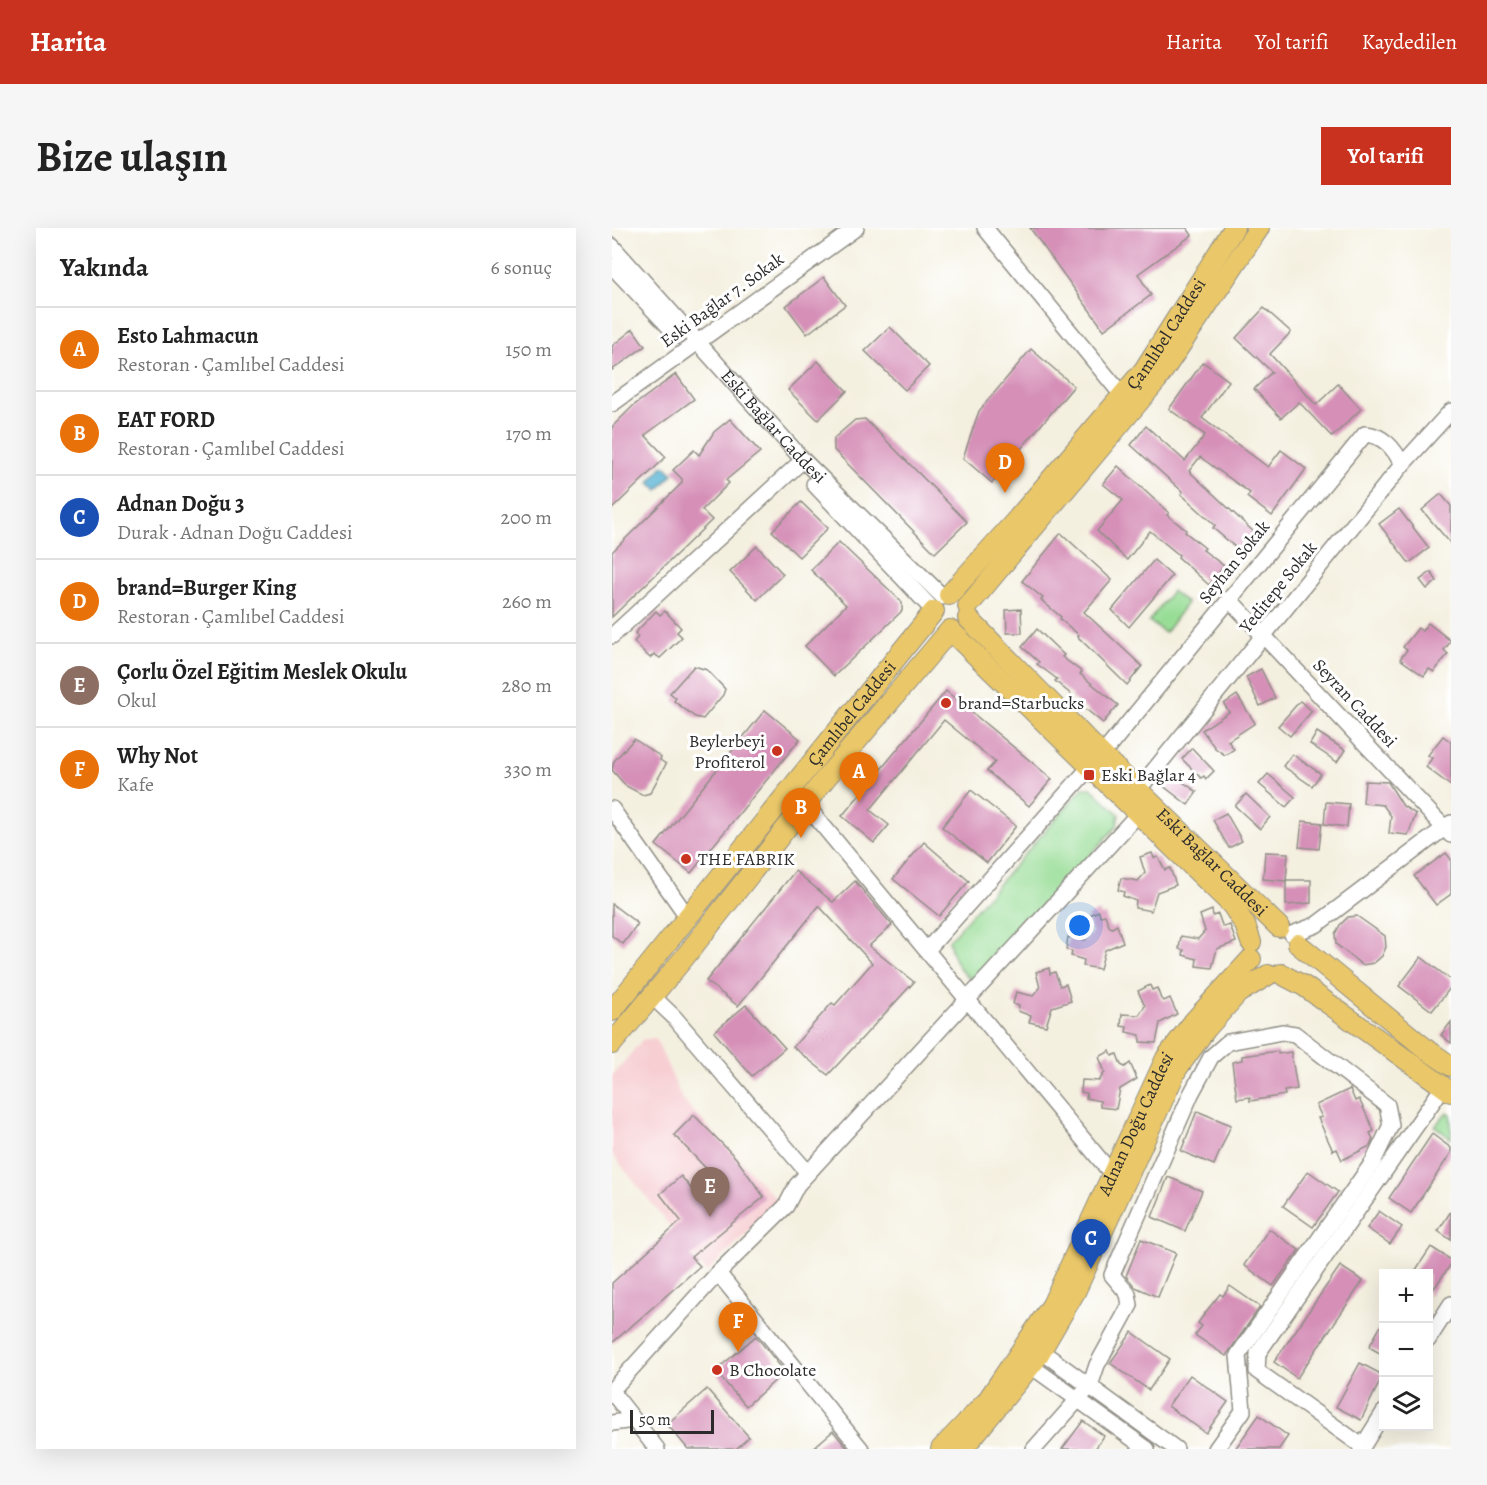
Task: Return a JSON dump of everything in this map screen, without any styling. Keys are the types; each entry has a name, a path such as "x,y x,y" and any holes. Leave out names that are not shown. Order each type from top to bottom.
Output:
{"main road":[{"name":"Çamlıbel Caddesi","path":"612,1011 942,601 1018,518 1144,370 1234,228"},
{"path":"612,1044 805,804 950,630 961,627 968,612 1157,380 1259,228"},
{"path":"950,630 940,626 942,601 960,597 968,612"},
{"name":"Eski Bağlar Caddesi","path":"968,612 1096,761 1138,814 1232,905 1245,926 1251,950"},
{"name":"Eski Bağlar Caddesi","path":"950,630 1096,761 1138,790 1290,935 1426,1049 1451,1066"},
{"path":"1274,975 1295,963 1290,935 1262,929 1251,950 1260,971 1304,986 1447,1089"},
{"name":"Adnan Doğu Caddesi","path":"941,1449 987,1401 1052,1305 1166,1058 1251,950"},
{"name":"Adnan Doğu Caddesi","path":"963,1449 1036,1358 1075,1292 1177,1069 1206,1029 1238,993 1274,975"}],"street":[{"name":"Eski Bağlar 7. Sokak","path":"612,405 856,228"},
{"path":"985,228 1122,395"},
{"name":"Eski Bağlar Caddesi","path":"612,246 692,346"},
{"name":"Eski Bağlar Caddesi","path":"612,266 692,346 800,463 942,601"},
{"name":"Yeditepe Sokak","path":"1138,790 1402,465 1451,411"},
{"name":"Seyhan Sokak","path":"927,950 1096,761 1365,434 1376,435 1389,445 1402,465"},
{"path":"612,636 800,463"},
{"name":"Seyran Caddesi","path":"1229,599 1449,829"},
{"path":"805,804 1112,1174"},
{"path":"612,809 687,916"},
{"path":"657,1449 612,1391 718,1273 786,1206 797,1185 1138,814"},
{"path":"1290,935 1316,925 1449,829"},
{"path":"652,996 674,1017 808,1173"},
{"path":"1034,1449 1065,1411 1097,1365 1130,1305 1128,1294 1113,1275 1191,1094 1211,1057 1228,1042 1282,1032 1295,1034 1387,1105 1390,1125 1373,1162 1238,1355 1243,1411 1216,1449"},
{"path":"1379,1419 1361,1448 1257,1371 1258,1353 1447,1089"},
{"path":"718,1273 861,1449"},
{"path":"1433,1332 1451,1304"},
{"path":"1036,1358 1084,1382 1176,1449"},
{"path":"1036,1358 1074,1397 1147,1449"},
{"path":"612,1423 633,1420"}],"shaded area":[{"path":"643,1039 656,1039 682,1099 779,1202 707,1272 612,1154 612,1076"}],"green space":[{"path":"1172,591 1187,603 1165,633 1149,621"},
{"path":"1083,788 1091,788 1119,814 1117,826 974,980 964,973 957,963 949,940"},
{"path":"1447,1112 1451,1114 1451,1139 1435,1126"}],"water":[{"path":"664,465 673,474 658,490 649,482"}],"building":[{"path":"1030,228 1187,228 1192,235 1138,274 1151,295 1104,330"},
{"path":"824,277 845,305 807,334 786,306"},
{"path":"1264,308 1291,332 1270,354 1316,405 1338,384 1361,409 1332,437 1299,402 1281,418 1254,389 1272,372 1236,338"},
{"path":"890,327 929,366 905,390 865,351"},
{"path":"633,329 645,346 612,370 612,346"},
{"path":"1031,349 1074,386 992,483 963,458 979,411"},
{"path":"818,361 847,391 818,420 788,390"},
{"path":"1203,362 1229,381 1202,418 1268,467 1281,450 1306,469 1272,516 1247,497 1250,493 1200,457 1189,471 1257,535 1242,553 1213,528 1215,525 1181,494 1183,492 1131,445 1146,426 1185,461 1205,435 1169,409"},
{"path":"676,374 694,399 645,435 666,457 612,509 612,427 633,406"},
{"path":"730,419 760,452 726,480 729,483 702,510 712,520 612,617 612,552 682,483 682,479 673,470 694,450 699,455 714,432"},
{"path":"865,419 967,522 935,553 834,450 834,438 855,420"},
{"path":"1118,466 1169,513 1167,515 1186,530 1185,532 1205,548 1203,550 1224,566 1209,585 1178,557 1179,555 1150,531 1127,560 1097,531 1123,500 1103,484"},
{"path":"1441,494 1451,506 1451,544 1422,510"},
{"path":"801,502 828,528 799,557 772,531"},
{"path":"1399,509 1429,548 1409,563 1379,524"},
{"path":"1061,533 1112,580 1084,612 1142,666 1127,685 1078,637 1079,635 1060,619 1061,617 1041,600 1043,598 1022,581"},
{"path":"839,542 902,602 902,611 834,676 805,646 846,605 811,570"},
{"path":"757,546 783,574 757,600 730,572"},
{"path":"1154,560 1172,576 1129,627 1112,610"},
{"path":"1431,572 1437,581 1427,589 1420,580"},
{"path":"1021,609 1022,633 1007,633 1006,610"},
{"path":"656,611 660,615 665,611 681,628 677,632 682,637 660,658 654,654 650,658 634,642 638,637 635,633"},
{"path":"1428,623 1451,641 1444,650 1448,654 1434,672 1429,669 1424,676 1400,659 1407,650 1403,647 1418,628 1422,631"},
{"path":"1037,629 1064,655 1062,657 1082,672 1080,674 1118,705 1103,723 1072,698 1073,696 1055,681 1057,679 1037,664 1039,662 1022,647"},
{"path":"694,666 707,670 725,689 723,695 703,719 695,717 674,701 676,698 670,693"},
{"path":"1261,669 1275,698 1260,706 1246,677"},
{"path":"946,691 1052,779 1029,806 987,771 995,762 944,720 870,810 889,825 874,843 842,816"},
{"path":"1237,695 1255,723 1228,741 1234,749 1225,755 1215,748 1202,730 1229,712 1224,704"},
{"path":"1300,701 1312,711 1290,736 1278,726"},
{"path":"765,710 800,739 691,873 656,845"},
{"path":"1317,732 1345,750 1337,762 1310,744"},
{"path":"1443,736 1451,742 1451,786 1426,767 1432,758 1428,755"},
{"path":"634,739 661,757 660,760 666,764 650,793 643,795 626,786 612,770 614,761"},
{"path":"1192,748 1214,771 1206,779 1204,776 1201,778 1182,759"},
{"path":"1292,754 1321,774 1312,786 1283,766"},
{"path":"1170,773 1197,792 1188,805 1162,785"},
{"path":"1268,774 1295,797 1286,807 1259,784"},
{"path":"1365,781 1388,782 1403,806 1416,814 1408,835 1389,833 1391,816 1383,805 1363,803"},
{"path":"971,790 1016,826 987,863 942,827"},
{"path":"1246,794 1270,817 1260,829 1235,806"},
{"path":"1326,802 1349,804 1347,827 1324,824"},
{"path":"1226,813 1242,841 1229,848 1213,820"},
{"path":"1302,821 1322,823 1319,849 1299,847"},
{"path":"924,842 969,881 939,916 893,879"},
{"path":"1265,852 1288,853 1286,881 1263,879"},
{"path":"1152,853 1154,858 1158,857 1165,870 1170,868 1176,885 1157,892 1151,911 1135,908 1136,901 1123,896 1124,892 1118,890 1121,878 1138,881 1145,873 1140,857"},
{"path":"1446,853 1451,859 1451,894 1436,905 1414,876"},
{"path":"795,871 833,902 855,881 892,925 869,946 914,982 828,1075 793,1047 832,1003 835,1005 872,963 819,906 738,1006 706,981"},
{"path":"1286,880 1311,880 1311,903 1286,905"},
{"path":"612,904 638,924 623,944 612,936"},
{"path":"1212,910 1213,916 1218,914 1224,927 1230,925 1236,942 1217,949 1212,968 1196,966 1197,959 1183,955 1184,950 1179,949 1181,936 1198,939 1205,931 1200,915"},
{"path":"1099,911 1100,916 1105,915 1109,926 1112,928 1117,925 1123,942 1105,950 1100,969 1083,966 1084,960 1071,956 1072,951 1066,950 1068,937 1085,940 1092,932 1087,916"},
{"path":"1357,916 1385,936 1386,947 1382,956 1374,963 1362,965 1336,944 1335,934 1340,925 1348,917"},
{"path":"1421,957 1451,980 1451,987 1432,1011 1399,986"},
{"path":"1049,968 1050,974 1055,972 1060,986 1066,984 1071,1001 1052,1007 1046,1026 1029,1022 1031,1016 1018,1011 1019,1006 1013,1004 1016,992 1033,996 1040,988 1036,972"},
{"path":"1150,985 1152,990 1157,988 1164,1001 1170,998 1177,1014 1160,1023 1156,1043 1140,1042 1140,1035 1126,1032 1127,1027 1121,1026 1122,1014 1139,1015 1145,1006 1138,991"},
{"path":"746,1005 785,1048 752,1076 714,1032"},
{"path":"1451,1022 1451,1043 1441,1035"},
{"path":"1110,1051 1112,1056 1117,1054 1121,1065 1125,1067 1130,1063 1137,1079 1120,1089 1116,1109 1100,1107 1100,1101 1086,1098 1087,1093 1081,1092 1082,1080 1099,1081 1105,1072 1099,1057"},
{"path":"1278,1051 1278,1054 1291,1052 1297,1089 1284,1091 1285,1095 1250,1101 1250,1097 1237,1099 1232,1062 1242,1060 1242,1056"},
{"path":"1350,1089 1355,1101 1359,1099 1374,1131 1370,1133 1373,1139 1370,1146 1342,1160 1337,1149 1333,1151 1318,1118 1322,1117 1316,1105"},
{"path":"1197,1111 1231,1125 1214,1165 1181,1151"},
{"path":"694,1115 736,1158 764,1197 691,1257 700,1266 612,1343 612,1283 681,1221 660,1194 681,1176 701,1201 721,1184 674,1135"},
{"path":"1432,1134 1451,1148 1451,1153 1411,1213 1389,1198"},
{"path":"1308,1171 1338,1192 1313,1227 1283,1206"},
{"path":"1168,1177 1202,1191 1185,1231 1152,1217"},
{"path":"1379,1211 1402,1227 1390,1244 1367,1228"},
{"path":"1451,1211 1451,1240 1438,1231"},
{"path":"1269,1229 1299,1250 1273,1286 1244,1265"},
{"path":"1141,1239 1176,1253 1158,1297 1135,1287 1126,1276"},
{"path":"1431,1247 1451,1260 1451,1264 1433,1290 1433,1269 1416,1269"},
{"path":"1340,1266 1363,1281 1297,1378 1274,1362"},
{"path":"1230,1286 1260,1307 1226,1356 1195,1335 1202,1326 1198,1323 1205,1313 1220,1294 1223,1296"},
{"path":"1379,1329 1379,1353 1369,1347"},
{"path":"1132,1332 1170,1359 1149,1390 1110,1363"},
{"path":"756,1336 785,1372 746,1406 715,1371"},
{"path":"1360,1363 1379,1373 1379,1383 1361,1420 1336,1407"},
{"path":"1190,1375 1228,1402 1206,1433 1168,1406"},
{"path":"707,1389 749,1437 736,1449 688,1449 667,1424"},
{"path":"1259,1415 1288,1436 1279,1449 1235,1449"},
{"path":"1083,1421 1104,1436 1095,1449 1062,1449"},
{"path":"833,1431 848,1449 812,1449"}],"place":[{"name":"brand=Burger King","path":"1005,493"},
{"name":"brand=Starbucks","path":"946,703"},
{"name":"Beylerbeyi Profiterol","path":"777,751"},
{"name":"Eski Bağlar 4","path":"1089,775"},
{"name":"Esto Lahmacun","path":"859,802"},
{"name":"EAT FORD","path":"801,838"},
{"name":"THE FABRIK","path":"686,859"},
{"name":"Çorlu Özel Eğitim Meslek Okulu","path":"710,1217"},
{"name":"Adnan Doğu 3","path":"1091,1269"},
{"name":"Why Not","path":"738,1352"},
{"name":"B Chocolate","path":"717,1370"}]}
